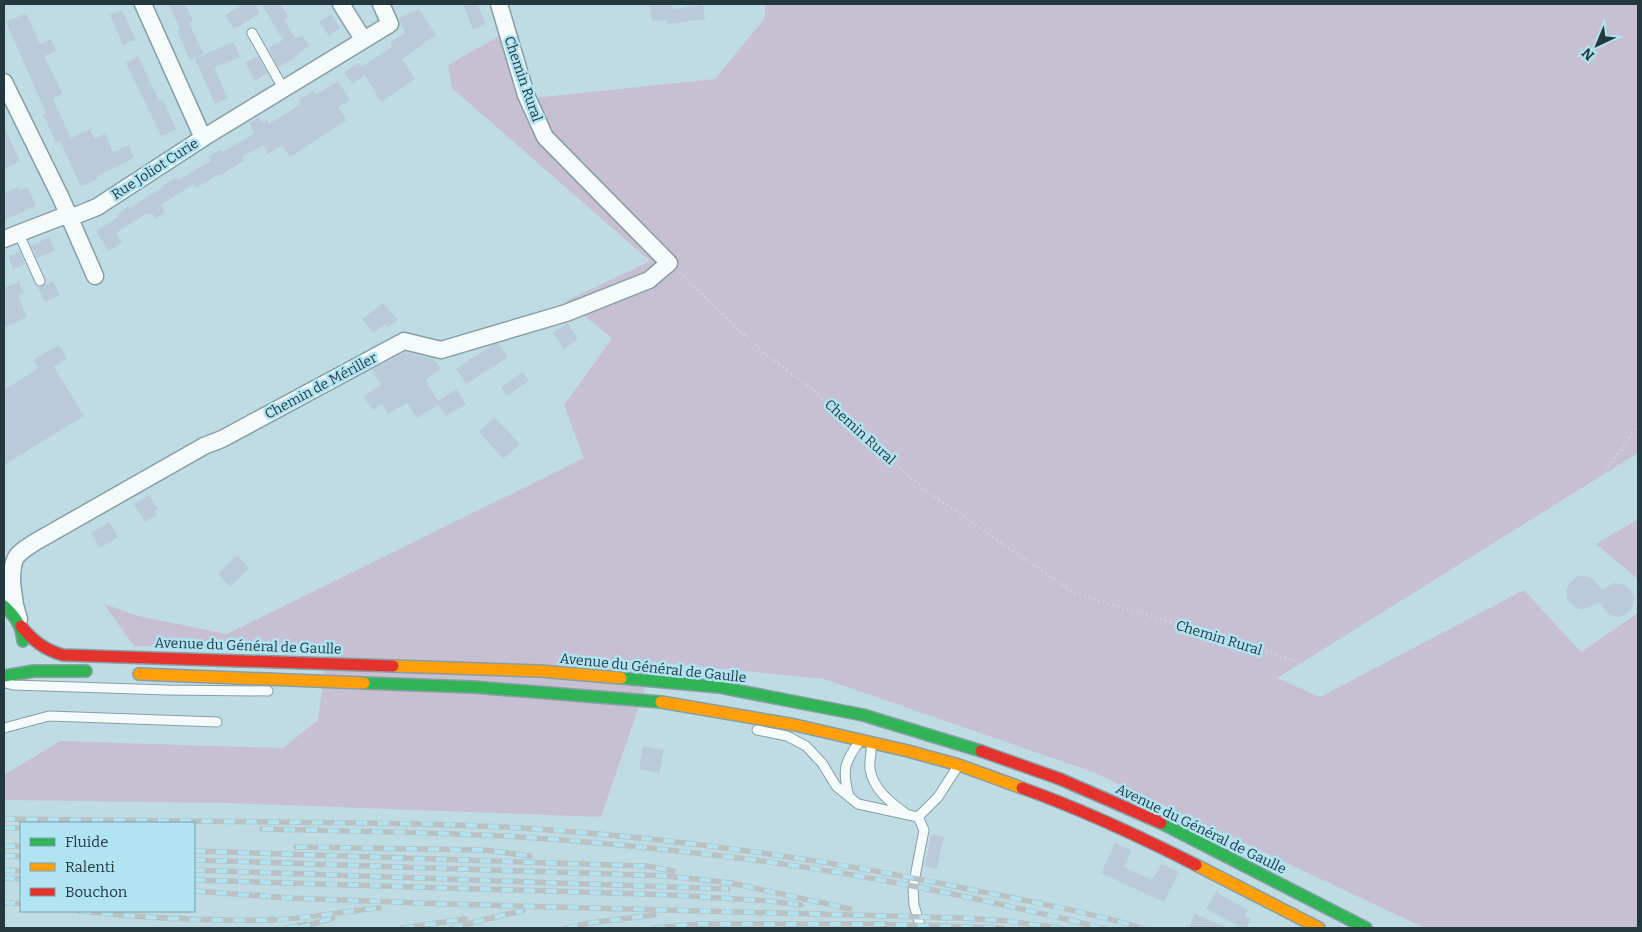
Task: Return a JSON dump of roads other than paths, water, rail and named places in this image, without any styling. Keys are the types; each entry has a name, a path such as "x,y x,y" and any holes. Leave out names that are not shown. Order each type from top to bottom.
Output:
{"main road":[{"name":"Avenue du Général de Gaulle","path":"4,606 14,615 34,642 42,648 63,655 540,671 719,687 862,716 972,748 1060,780 1161,823 1366,928"},
{"path":"4,676 19,660 23,646 21,626"},
{"path":"4,676 28,671 48,670 97,672"},
{"path":"126,673 536,691 668,702 866,736 959,765 1064,803 1162,848 1319,928"}],"street":[{"path":"143,4 203,138"},
{"path":"341,4 363,39"},
{"name":"Rue Joliot Curie","path":"11,236 97,206 283,88 390,24 381,4"},
{"name":"Chemin Rural","path":"499,4 526,95 545,138 669,264"},
{"path":"4,82 95,276"},
{"name":"Chemin de Mériller","path":"21,626 8,588 16,556 37,541 204,446 222,439 404,341 441,350 566,313 649,280 669,264"}],"lane":[{"path":"252,33 283,88"},
{"name":"Rue Joliot Curie","path":"11,236 40,281"},
{"path":"4,683 12,685 112,688 281,691"},
{"path":"299,690 370,683"},
{"path":"719,687 742,699 814,715"},
{"path":"668,702 722,721"},
{"path":"4,728 49,716 217,722"},
{"path":"750,728 787,736 806,746 822,763 836,786 858,804 918,817"},
{"path":"892,734 948,750 972,748"},
{"path":"849,796 844,779 846,763 866,736"},
{"path":"866,736 870,769 875,782 884,797 906,814"},
{"path":"918,817 938,797 959,765"},
{"path":"918,817 924,830 913,887 914,905 922,928"}],"railway":[{"path":"4,819 429,824 579,832 805,859 1058,907 1142,928"},
{"path":"4,828 20,828"},
{"path":"262,829 505,836 646,847 777,863 870,878 964,896 1102,928"},
{"path":"4,846 20,846"},
{"path":"296,847 484,850 530,856"},
{"path":"195,851 647,866 673,871"},
{"path":"4,856 20,856"},
{"path":"195,860 667,876 731,883 850,909"},
{"path":"4,870 20,871"},
{"path":"195,870 728,889"},
{"path":"4,878 20,879"},
{"path":"195,880 673,895 801,905"},
{"path":"195,891 290,898 445,904 962,918 1007,921 1061,928"},
{"path":"4,902 20,904"},
{"path":"92,912 174,918 269,920 379,908"},
{"path":"452,928 523,911"},
{"path":"567,928 589,923 654,915"},
{"path":"299,928 333,918"},
{"path":"403,928 465,919"},
{"path":"287,928 306,924"},
{"path":"654,928 699,924 874,924 1003,928"}]}
